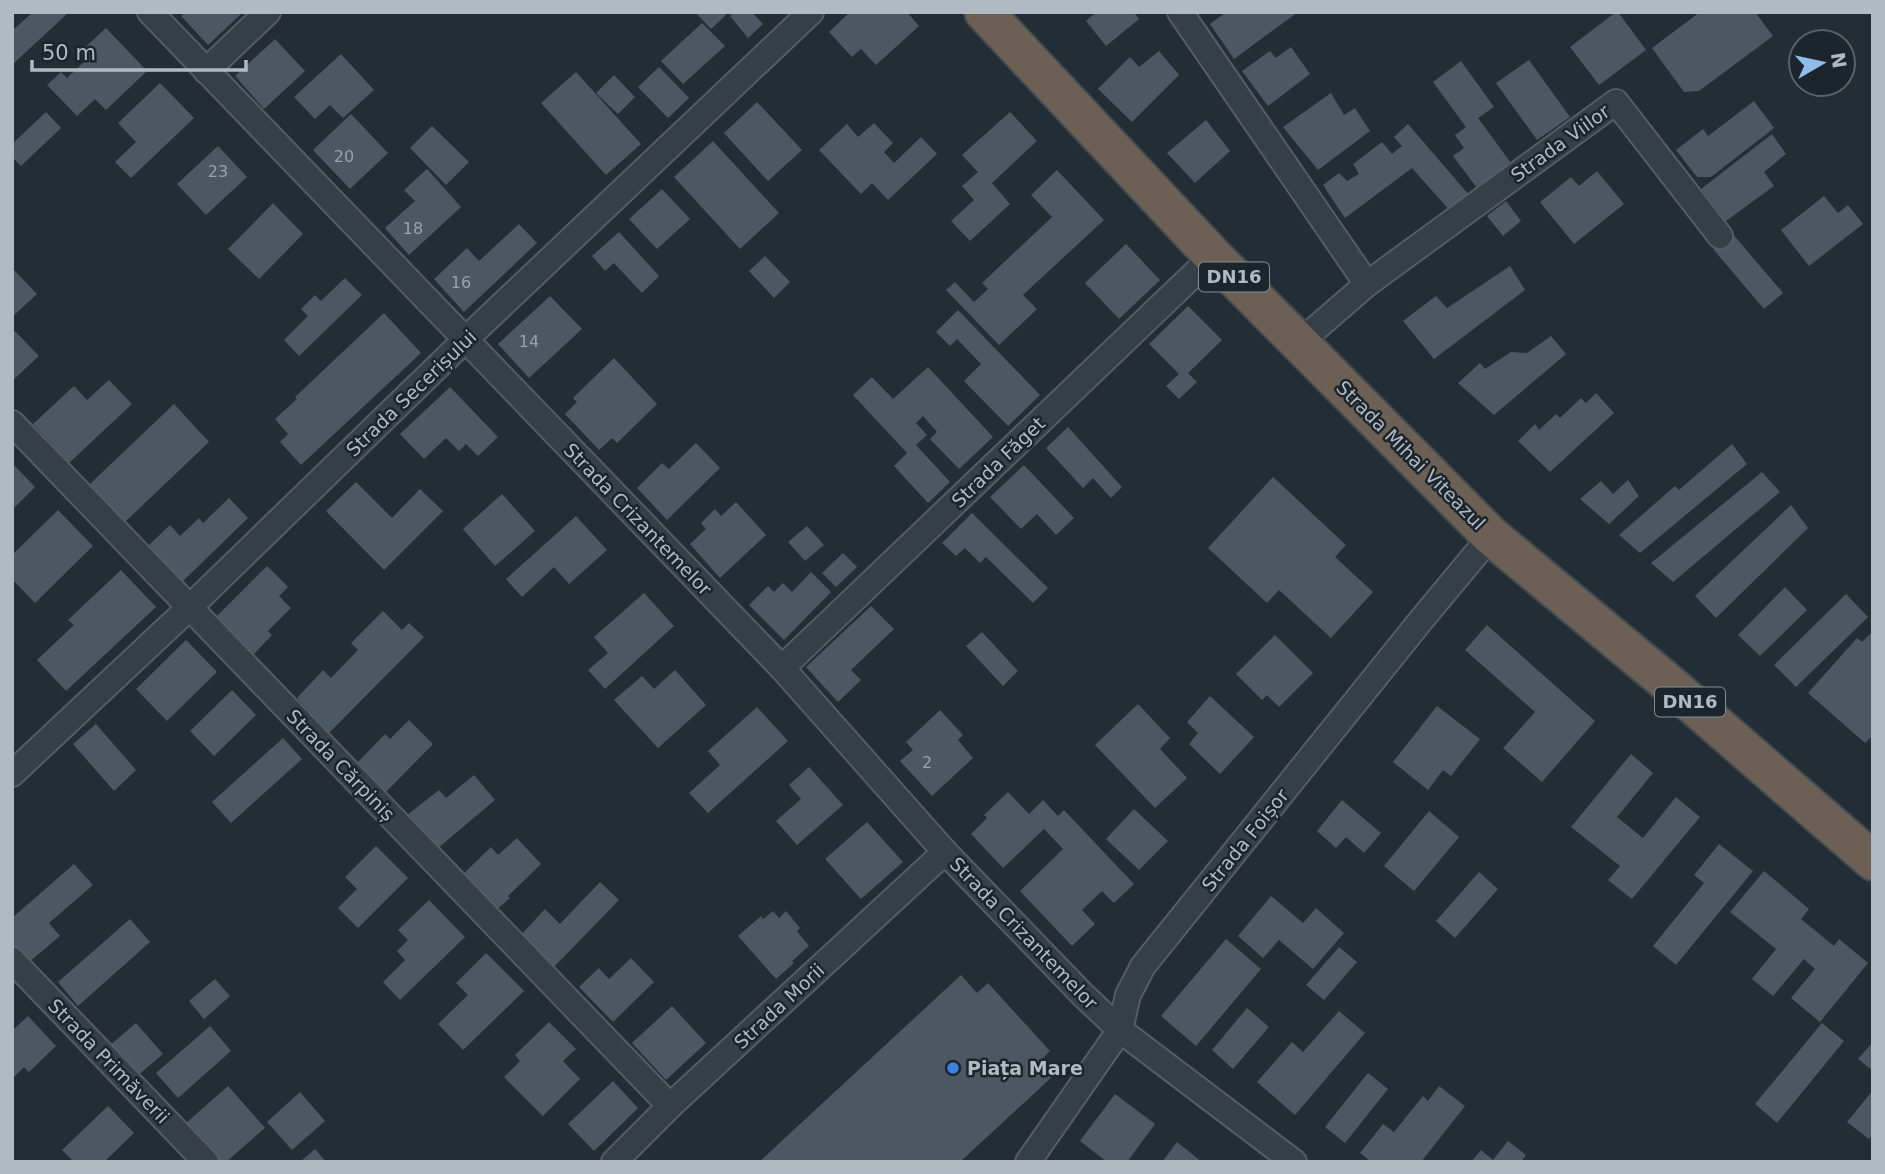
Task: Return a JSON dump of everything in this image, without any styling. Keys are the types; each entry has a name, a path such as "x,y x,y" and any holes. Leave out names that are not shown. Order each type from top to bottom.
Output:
{"highway":[{"name":"Strada Mihai Viteazul","path":"984,12 1213,256 1491,536 1668,682 1873,861"}],"street":[{"name":"Strada Crizantemelor","path":"150,12 782,668 945,852 1083,995 1120,1030 1294,1162"},
{"path":"206,71 268,12"},
{"name":"Strada Secerișului","path":"12,774 811,12"},
{"path":"1180,12 1367,284"},
{"name":"Strada Viilor","path":"1299,343 1367,284 1616,102 1720,236"},
{"name":"Strada Făget","path":"782,668 1213,256"},
{"name":"Strada Cărpiniș","path":"12,423 670,1106"},
{"name":"Strada Foișor","path":"1028,1162 1120,1030 1128,995 1143,966 1491,536"},
{"name":"Strada Morii","path":"614,1162 670,1106 945,852"},
{"name":"Strada Primăverii","path":"12,960 206,1162"}],"building":[{"path":"33,12 69,12 12,65 12,31"},
{"path":"185,12 243,12 208,45 181,16"},
{"path":"695,12 723,12 726,15 711,29"},
{"path":"734,12 752,12 763,24 748,38 730,16"},
{"path":"850,12 907,12 919,26 876,65 861,49 852,57 829,32"},
{"path":"1096,12 1134,12 1139,19 1106,46 1086,21"},
{"path":"1226,12 1298,12 1234,59 1210,24"},
{"path":"1616,12 1646,50 1599,85 1570,47"},
{"path":"1700,12 1755,12 1773,36 1699,91 1684,92 1652,48"},
{"path":"702,23 725,46 683,84 661,61"},
{"path":"106,28 147,71 106,110 95,99 77,116 47,85 61,72 67,78 87,59 80,52"},
{"path":"275,39 305,71 264,109 235,76"},
{"path":"1291,47 1310,74 1268,106 1242,71 1270,51 1276,58"},
{"path":"1159,51 1179,75 1132,122 1098,89 1130,57 1139,67"},
{"path":"341,54 374,90 343,118 330,105 315,119 294,97"},
{"path":"1529,60 1570,117 1537,140 1496,83"},
{"path":"1461,61 1494,107 1478,118 1511,163 1477,188 1453,156 1464,148 1455,135 1466,127 1433,82"},
{"path":"659,67 689,98 668,118 638,87"},
{"path":"576,72 641,144 606,175 541,103"},
{"path":"614,75 635,97 618,114 596,93"},
{"path":"160,83 194,118 131,178 115,162 136,142 118,123"},
{"path":"1331,93 1344,115 1355,108 1370,131 1318,170 1283,127"},
{"path":"1754,101 1774,128 1711,177 1697,177 1676,150 1703,129 1708,136"},
{"path":"757,102 802,150 768,181 724,133"},
{"path":"46,112 61,128 21,166 12,157 12,144"},
{"path":"1010,112 1037,141 992,183 1010,204 970,241 951,221 974,200 962,186 978,172 962,155"},
{"path":"351,114 388,153 350,189 313,150"},
{"path":"1206,120 1230,151 1195,183 1167,153"},
{"path":"874,123 893,143 884,152 894,163 921,137 937,154 888,200 872,183 861,194 819,150 847,124 858,137"},
{"path":"1408,124 1470,196 1451,212 1412,168 1345,218 1323,185 1339,173 1347,181 1359,174 1353,164 1382,142 1392,154 1402,146 1394,137"},
{"path":"432,126 469,162 446,185 410,148"},
{"path":"1772,134 1786,154 1764,172 1774,186 1726,221 1701,189"},
{"path":"713,141 779,213 740,249 674,177"},
{"path":"218,146 247,177 206,215 177,184"},
{"path":"427,169 461,207 409,255 385,228 415,201 404,190"},
{"path":"1057,170 1104,220 1023,295 1037,309 999,345 946,290 955,282 974,302 988,289 982,283 1052,217 1031,195"},
{"path":"1597,171 1624,204 1574,244 1540,202 1571,177 1579,186"},
{"path":"662,189 690,219 657,249 629,219"},
{"path":"1824,196 1838,213 1848,205 1863,224 1809,266 1781,230"},
{"path":"1506,201 1521,221 1503,236 1487,216"},
{"path":"273,203 303,234 259,279 228,249"},
{"path":"519,224 537,243 464,312 434,279 467,248 479,261"},
{"path":"619,232 659,276 642,293 614,263 605,271 592,256"},
{"path":"1732,233 1783,293 1764,309 1713,249"},
{"path":"1126,244 1160,280 1119,319 1085,283"},
{"path":"765,256 790,282 774,298 749,271"},
{"path":"1510,266 1525,290 1434,359 1403,321 1436,296 1447,308"},
{"path":"12,268 37,294 12,317"},
{"path":"345,278 362,295 299,356 284,340 308,316 301,309 315,295 321,301"},
{"path":"550,296 582,329 529,378 498,344"},
{"path":"1188,306 1222,340 1188,373 1197,382 1179,399 1166,386 1179,374 1149,344"},
{"path":"958,310 1040,395 1008,426 964,381 981,364 957,339 950,346 936,332"},
{"path":"384,313 421,353 301,465 280,442 288,434 275,419"},
{"path":"15,331 39,356 12,381 12,334"},
{"path":"1551,336 1566,354 1494,415 1458,383 1480,363 1485,369 1511,352 1527,353"},
{"path":"614,358 657,404 617,443 612,438 599,450 565,414 577,402 573,398"},
{"path":"928,367 993,437 959,469 930,439 937,432 923,416 916,423 927,435 916,445 950,482 928,503 894,466 907,453 853,395 872,377 893,399"},
{"path":"109,380 132,404 69,463 33,424 74,386 87,400"},
{"path":"450,387 498,437 478,456 466,444 459,451 446,438 424,459 400,434"},
{"path":"1596,393 1614,413 1550,472 1518,441 1535,424 1539,430 1556,414 1560,418 1581,398 1586,403"},
{"path":"174,404 209,442 125,522 90,484"},
{"path":"1068,427 1122,487 1111,498 1093,478 1083,488 1046,448"},
{"path":"696,443 720,468 667,520 637,488 662,463 669,469"},
{"path":"1732,444 1747,464 1640,553 1619,535 1675,486 1679,490"},
{"path":"12,463 35,487 12,510"},
{"path":"1024,465 1074,518 1056,535 1037,514 1021,529 990,497"},
{"path":"1762,472 1780,492 1673,582 1651,563"},
{"path":"1273,477 1346,545 1335,557 1373,592 1331,638 1279,590 1267,603 1208,548"},
{"path":"1628,480 1639,496 1609,524 1580,499 1601,481 1613,494"},
{"path":"356,482 392,518 420,489 443,511 384,570 326,511"},
{"path":"502,494 535,531 495,566 463,529"},
{"path":"229,498 248,518 180,584 146,548 170,525 180,536 199,518 203,523"},
{"path":"736,502 766,535 720,578 690,544 706,529 701,523 715,509 721,516"},
{"path":"1791,505 1808,528 1716,618 1695,596"},
{"path":"58,510 93,546 35,603 12,579 12,555"},
{"path":"972,513 1048,588 1033,603 986,557 980,563 965,548 956,556 942,543"},
{"path":"576,516 607,550 569,584 554,567 522,597 506,579"},
{"path":"807,526 824,545 805,561 788,542"},
{"path":"843,553 857,567 836,587 822,573"},
{"path":"267,566 288,587 279,596 291,608 268,631 272,635 253,655 216,617"},
{"path":"121,570 156,607 66,691 37,660 74,625 68,620"},
{"path":"811,572 831,592 784,640 749,605 768,586 774,592 783,583 792,592"},
{"path":"1785,587 1807,610 1760,656 1738,635"},
{"path":"644,593 674,626 605,689 588,670 608,653 594,637"},
{"path":"1846,594 1868,617 1796,687 1774,665"},
{"path":"871,606 894,629 851,670 861,680 838,702 806,667"},
{"path":"383,611 402,630 409,623 424,637 329,733 297,698 323,670 331,678 358,650 351,643"},
{"path":"1487,625 1595,721 1542,782 1503,748 1535,712 1465,650"},
{"path":"1873,631 1873,735 1865,743 1808,693 1857,638 1862,642"},
{"path":"982,632 1018,671 1003,686 966,646"},
{"path":"1275,635 1313,673 1279,707 1267,695 1262,700 1236,674"},
{"path":"186,640 217,672 167,721 136,689"},
{"path":"675,670 706,705 658,748 614,700 642,676 654,689"},
{"path":"232,690 256,715 214,756 190,731"},
{"path":"1210,696 1254,737 1220,774 1189,744 1198,733 1187,722"},
{"path":"1138,704 1170,738 1160,749 1187,778 1155,808 1095,745"},
{"path":"1437,706 1480,739 1451,776 1443,770 1428,790 1393,762"},
{"path":"757,707 788,741 708,813 689,793 720,765 708,751"},
{"path":"940,710 963,735 958,740 973,758 932,796 900,761 913,750 906,742"},
{"path":"409,720 433,744 385,793 357,763 385,734 390,739"},
{"path":"96,724 136,770 114,791 73,744"},
{"path":"283,738 302,759 231,823 212,802"},
{"path":"1631,754 1653,773 1617,817 1643,838 1676,797 1700,817 1632,899 1608,880 1620,866 1571,827"},
{"path":"809,767 843,805 797,845 776,821 801,799 789,785"},
{"path":"474,775 495,800 437,849 406,816 439,790 446,798"},
{"path":"1008,792 1029,814 1043,800 1058,816 1064,810 1134,884 1114,903 1102,891 1082,910 1095,924 1072,946 1020,891 1063,849 1044,829 1003,868 971,834 987,818 984,815"},
{"path":"1342,800 1381,833 1364,853 1346,837 1336,848 1317,831"},
{"path":"1134,809 1168,841 1139,870 1106,839"},
{"path":"1429,811 1459,837 1414,891 1384,866"},
{"path":"867,822 903,862 861,899 825,859"},
{"path":"517,838 541,864 495,911 462,875 491,847 498,855"},
{"path":"1719,844 1753,871 1676,965 1653,946 1704,883 1694,875"},
{"path":"376,846 408,878 358,928 338,908 357,889 345,877"},
{"path":"74,864 93,885 49,923 60,936 28,963 12,944 12,918"},
{"path":"1764,871 1809,909 1801,919 1834,946 1839,939 1868,963 1820,1022 1791,998 1815,969 1804,959 1773,996 1752,979 1776,949 1730,912"},
{"path":"1479,872 1498,889 1455,938 1436,921"},
{"path":"600,882 619,900 554,967 521,935 545,909 560,924"},
{"path":"1271,896 1303,923 1316,908 1344,933 1313,969 1279,940 1263,958 1238,936"},
{"path":"429,900 465,937 400,1000 383,982 405,960 397,951 408,940 398,930"},
{"path":"773,911 779,918 786,911 800,928 797,931 809,946 776,979 738,936 761,916 763,919"},
{"path":"130,919 150,942 78,1006 58,982"},
{"path":"1226,939 1261,969 1196,1046 1161,1016"},
{"path":"1339,947 1357,962 1324,1000 1306,985"},
{"path":"486,953 524,991 463,1050 438,1024 468,995 456,983"},
{"path":"631,958 654,982 613,1022 579,987 599,968 609,979"},
{"name":"Piața Mare","path":"961,975 977,993 988,983 1050,1051 1040,1061 1053,1076 960,1162 759,1162"},
{"path":"215,979 230,996 204,1019 189,1001"},
{"path":"672,1006 706,1043 666,1080 632,1043"},
{"path":"1247,1008 1269,1027 1233,1069 1212,1050"},
{"path":"1339,1011 1365,1033 1295,1115 1257,1082 1292,1042 1303,1052"},
{"path":"28,1016 56,1046 29,1072 24,1067 12,1079 12,1031"},
{"path":"549,1022 576,1049 563,1061 580,1079 543,1116 504,1077 520,1061 515,1055"},
{"path":"136,1023 163,1054 136,1077 109,1046"},
{"path":"1822,1023 1844,1041 1777,1123 1755,1104"},
{"path":"210,1026 231,1051 178,1098 156,1073"},
{"path":"1873,1042 1873,1071 1858,1059"},
{"path":"1368,1073 1388,1089 1345,1143 1325,1127"},
{"path":"613,1081 638,1108 594,1151 568,1124"},
{"path":"228,1086 265,1128 226,1162 219,1162 186,1123"},
{"path":"1439,1086 1465,1106 1421,1162 1371,1162 1360,1153 1383,1124 1394,1132 1423,1096 1428,1101"},
{"path":"1873,1090 1873,1134 1869,1139 1847,1122"},
{"path":"300,1092 325,1121 292,1150 267,1122"},
{"path":"1115,1094 1155,1124 1127,1162 1107,1162 1080,1141"},
{"path":"108,1106 134,1133 104,1162 71,1162 62,1150"},
{"path":"1508,1141 1526,1155 1521,1162 1471,1162 1481,1150 1493,1160"},
{"path":"1177,1142 1202,1162 1162,1162"},
{"path":"315,1149 326,1162 300,1162"}],"place":[{"name":"Piața Mare","path":"953,1068"}]}
